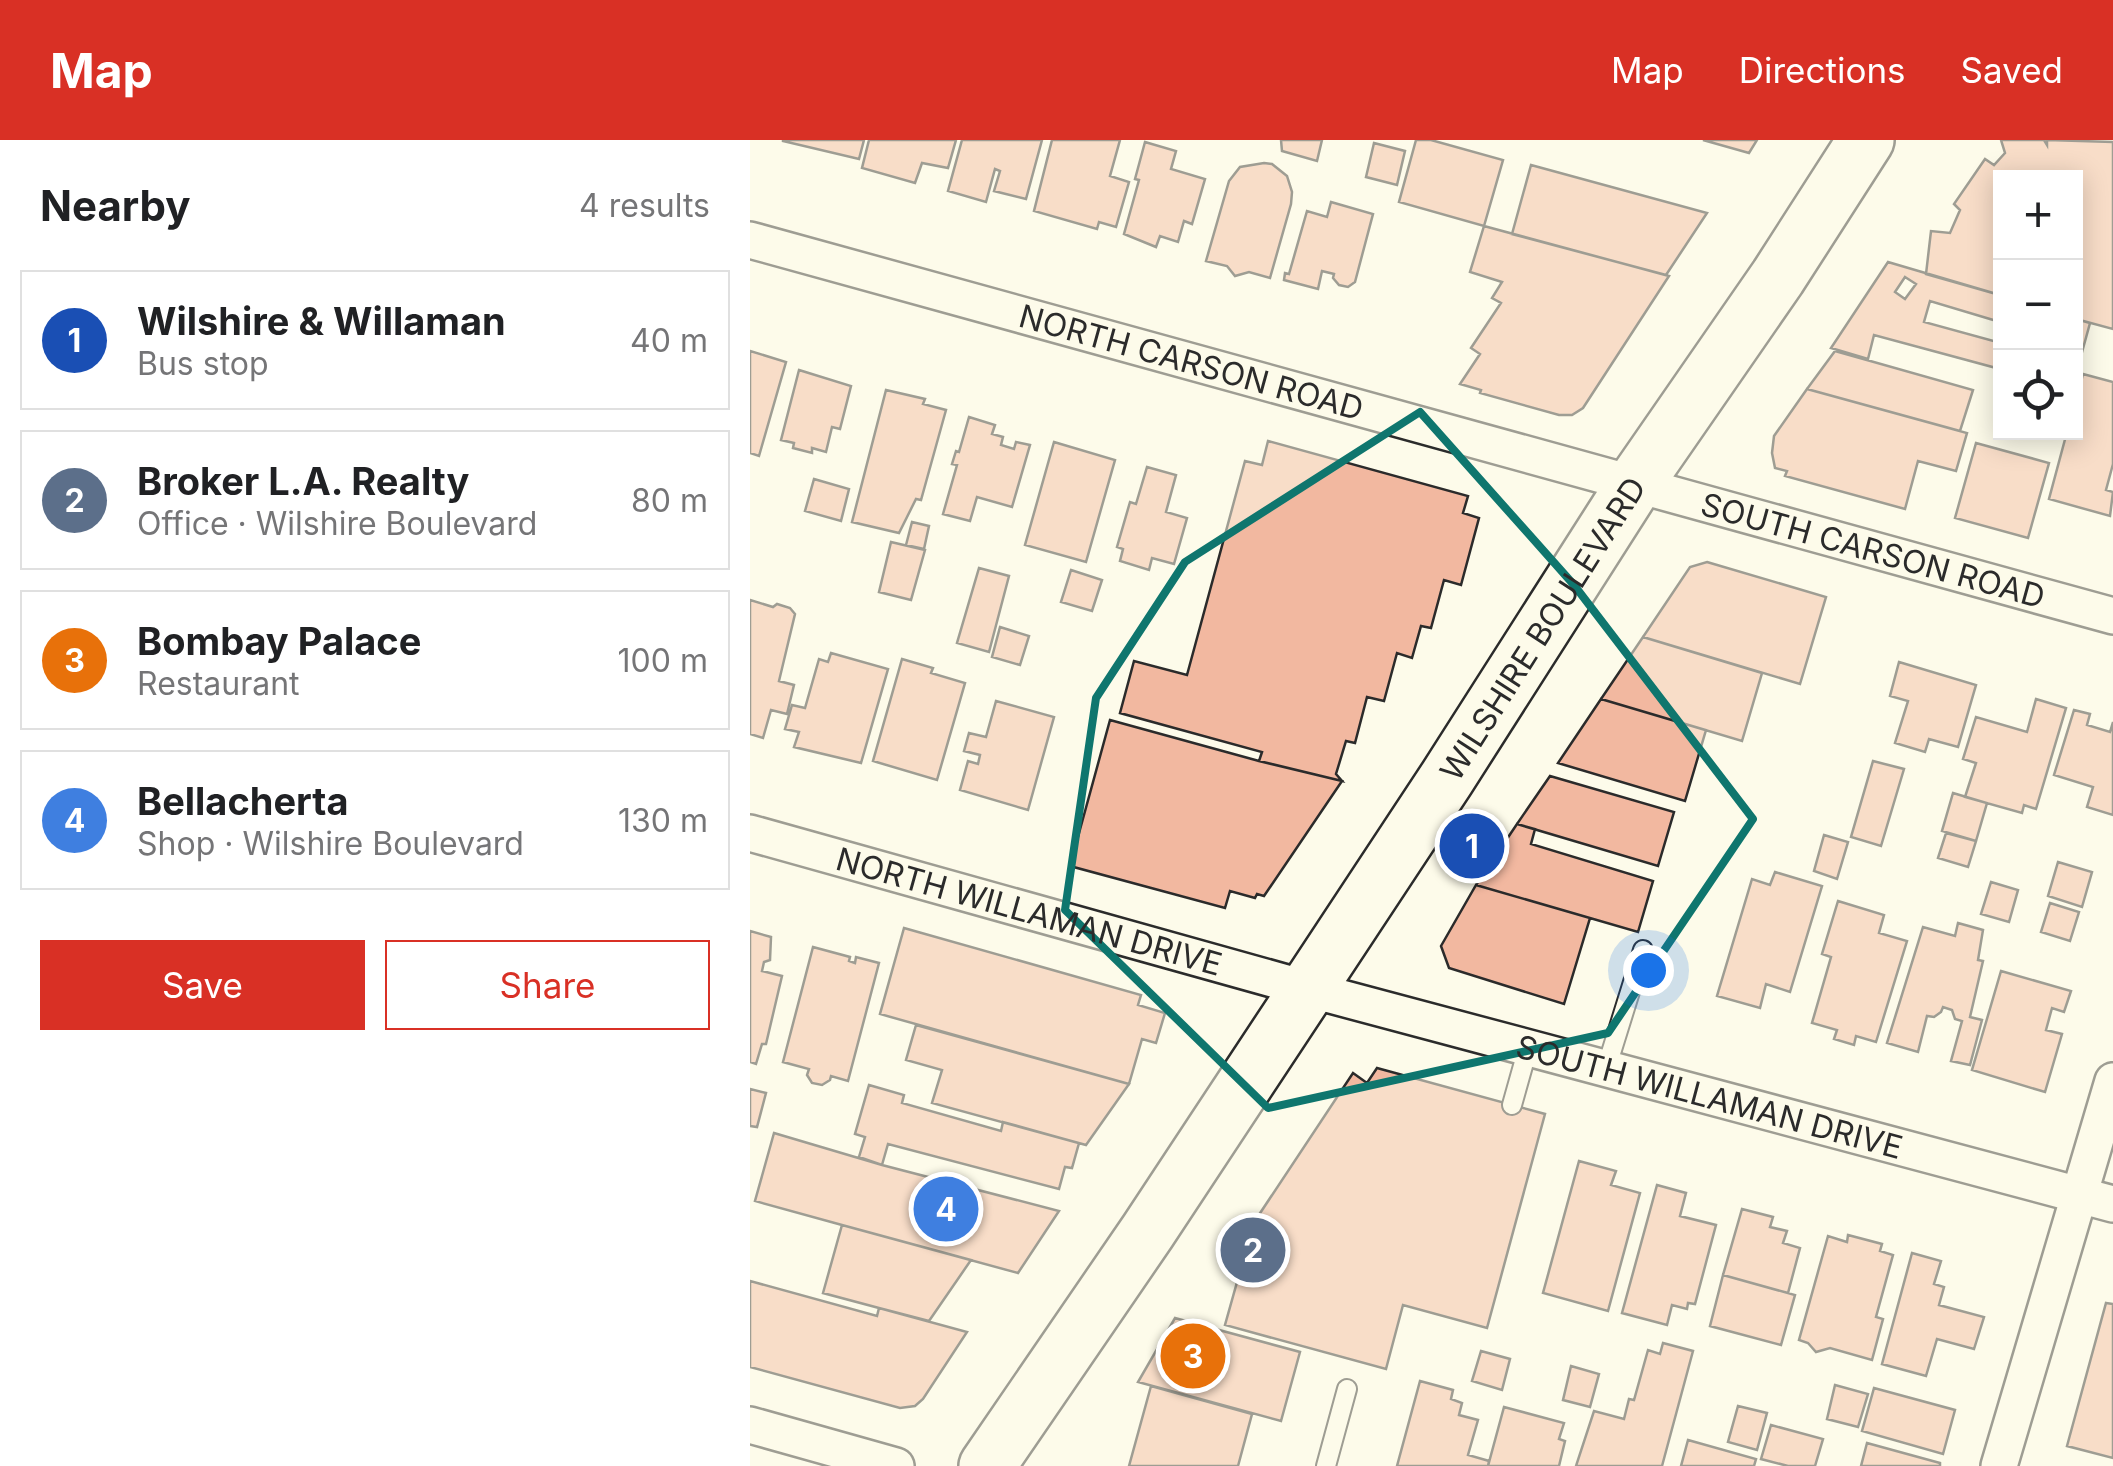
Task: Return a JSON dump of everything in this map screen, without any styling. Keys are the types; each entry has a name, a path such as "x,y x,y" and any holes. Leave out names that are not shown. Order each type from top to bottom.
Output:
{"main road":[{"name":"WILSHIRE BOULEVARD","path":"987,1466 1308,990 1634,485 1778,278 1866,140"}],"street":[{"name":"NORTH CARSON ROAD","path":"750,240 1634,485"},
{"name":"SOUTH CARSON ROAD","path":"1634,485 2113,616"},
{"name":"NORTH WILLAMAN DRIVE","path":"750,834 1308,990"},
{"name":"SOUTH WILLAMAN DRIVE","path":"1308,990 2096,1200"},
{"path":"1999,1466 2096,1200 2113,1081"},
{"path":"750,1425 896,1466"}],"lane":[{"path":"1606,1069 1643,950"},
{"path":"1512,1104 1528,1048"},
{"path":"1326,1466 1346,1389"}],"highlighted area":[{"path":"1420,412 1574,585 1753,819 1608,1033 1268,1108 1065,910 1096,698 1185,562"}],"building":[{"path":"783,140 864,140 859,159 783,141"},
{"path":"869,140 956,140 948,168 922,163 915,183 862,168"},
{"path":"962,140 1042,140 1026,199 994,191 1000,171 995,169 986,202 948,191"},
{"path":"1052,140 1120,140 1110,176 1129,182 1116,227 1099,222 1097,229 1034,211"},
{"path":"1281,140 1322,140 1317,161 1282,151"},
{"path":"1416,140 1431,140 1503,160 1484,226 1399,202"},
{"path":"1703,140 1757,140 1749,153"},
{"path":"2001,140 2044,140 2047,145 2047,140 2113,142 2113,329 2083,321 2083,170 1993,170 1993,293 1926,274 1931,231 1950,233 1960,210 1954,204 1985,159 1994,165 2005,153"},
{"path":"1145,142 1176,151 1171,169 1205,179 1192,224 1184,221 1178,242 1160,236 1156,247 1124,234"},
{"path":"1374,143 1405,151 1397,185 1366,177"},
{"path":"1272,164 1287,176 1291,204 1270,278 1249,272 1235,276 1227,266 1206,261 1229,181 1240,167"},
{"path":"1531,165 1707,213 1666,275 1512,234"},
{"path":"1331,202 1373,214 1355,282 1348,287 1339,285 1334,274 1322,271 1318,289 1284,280 1307,211 1327,217"},
{"path":"1484,226 1669,276 1583,408 1572,415 1559,415 1460,384 1480,354 1471,348 1501,303 1492,298 1502,282 1470,272"},
{"path":"1888,262 1993,293 1993,320 1930,301 1924,322 1993,341 1993,367 1874,335 1868,359 1831,348","holes":["1905,277 1916,284 1905,299 1895,292"]},
{"path":"2083,321 2090,323 2083,348"},
{"path":"750,351 786,362 759,456 750,453"},
{"path":"1835,351 1973,390 1960,431 1807,389"},
{"path":"799,370 851,386 840,429 832,427 826,452 793,448 794,443 781,440"},
{"path":"2083,374 2113,382 2113,464 2106,490 2113,492 2110,516 2049,499 2065,440 2083,440"},
{"path":"1807,389 1967,433 1956,471 1918,461 1905,509 1785,476 1787,471 1775,468 1774,436"},
{"path":"886,390 925,399 923,404 946,410 921,500 916,499 899,533 852,522"},
{"path":"969,417 995,425 992,434 1003,437 1001,445 1014,449 1016,442 1030,445 1012,507 977,497 970,521 943,514 957,465 952,464"},
{"path":"1268,441 1468,496 1463,513 1479,518 1461,585 1444,580 1431,628 1421,626 1412,658 1397,653 1384,701 1367,697 1355,743 1346,741 1336,774 1342,781 1259,761 1262,752 1120,713 1134,661 1187,675 1245,461 1262,465"},
{"path":"1054,442 1115,460 1086,562 1025,545"},
{"path":"1976,443 2049,463 2028,538 1955,518"},
{"path":"1147,467 1176,475 1166,512 1187,518 1174,564 1152,558 1149,570 1120,561 1123,549 1117,547 1130,502 1136,504"},
{"path":"814,479 849,489 841,521 805,511"},
{"path":"912,522 929,526 924,549 906,545"},
{"path":"891,542 925,550 911,600 879,592"},
{"path":"1707,562 1826,597 1800,684 1643,637 1690,567"},
{"path":"979,568 1009,576 989,652 957,643"},
{"path":"1071,570 1102,580 1092,611 1061,602"},
{"path":"750,600 790,608 795,614 779,681 794,685 787,714 771,710 763,738 750,734"},
{"path":"1000,627 1029,636 1020,665 992,657"},
{"path":"1643,637 1762,673 1742,741 1601,699"},
{"path":"831,653 888,669 861,763 794,747 799,732 785,729 792,705 805,708 819,659 828,662"},
{"path":"902,659 965,683 937,780 873,761"},
{"path":"1899,662 1976,685 1958,747 1929,739 1925,752 1895,743 1908,701 1890,696"},
{"path":"1601,699 1706,730 1685,801 1558,763"},
{"path":"2036,699 2066,708 2036,809 2024,805 2022,813 1965,797 1976,763 1963,759 1976,717 2027,732"},
{"path":"996,701 1054,717 1028,810 960,790 968,761 978,764 980,755 964,751 969,733 986,737"},
{"path":"2074,710 2090,714 2087,725 2110,732 2113,722 2113,815 2087,807 2093,787 2054,775"},
{"path":"1110,720 1342,781 1264,896 1257,894 1255,898 1230,891 1225,908 1070,866"},
{"path":"1873,761 1904,769 1881,846 1851,837"},
{"path":"1550,776 1674,812 1658,866 1517,824"},
{"path":"1953,793 1987,803 1976,841 1942,831"},
{"path":"1517,824 1535,829 1531,844 1653,881 1638,932 1476,885"},
{"path":"1946,833 1976,841 1968,867 1938,858"},
{"path":"1824,835 1848,842 1837,879 1814,871"},
{"path":"2058,862 2092,872 2082,907 2048,896"},
{"path":"1775,872 1822,886 1790,992 1766,984 1760,1008 1717,996 1752,879 1770,885"},
{"path":"1991,882 2018,890 2009,922 1981,914"},
{"path":"1476,885 1590,918 1564,1004 1449,968 1441,946"},
{"path":"1838,901 1884,915 1879,933 1907,941 1876,1042 1856,1036 1854,1045 1834,1039 1837,1030 1812,1023 1831,957 1822,954"},
{"path":"2050,903 2079,912 2070,941 2041,932"},
{"path":"1958,923 1983,930 1978,960 1983,961 1970,1017 1982,1020 1970,1065 1951,1061 1962,1021 1943,1007 1934,1017 1927,1016 1918,1052 1887,1043 1923,927 1955,936"},
{"path":"904,928 1141,995 1138,1005 1165,1013 1156,1043 1142,1039 1129,1084 880,1014"},
{"path":"750,931 771,937 770,960 764,962 762,971 782,976 766,1044 762,1044 756,1064 750,1062"},
{"path":"813,947 850,957 849,961 855,963 856,957 879,963 848,1081 831,1076 822,1085 812,1083 807,1075 809,1069 783,1062"},
{"path":"2001,971 2071,991 2064,1012 2052,1008 2046,1030 2062,1034 2045,1092 1972,1070"},
{"path":"916,1025 1129,1084 1086,1145 932,1103 942,1070 906,1060"},
{"path":"1377,1068 1545,1114 1487,1328 1403,1305 1386,1369 1225,1325 1239,1275 1225,1266 1353,1073 1367,1083"},
{"path":"869,1085 904,1095 902,1103 1001,1131 1003,1122 1079,1143 1072,1168 1065,1167 1059,1189 888,1144 882,1165 859,1157 865,1137 855,1134"},
{"path":"750,1089 766,1093 757,1127 750,1126"},
{"path":"774,1133 1059,1211 1018,1273 842,1225 755,1201"},
{"path":"1579,1161 1616,1171 1611,1185 1640,1193 1608,1311 1543,1293"},
{"path":"1657,1185 1686,1193 1680,1216 1716,1225 1695,1304 1688,1303 1687,1309 1672,1305 1667,1325 1622,1313"},
{"path":"1742,1209 1773,1217 1770,1227 1787,1231 1783,1243 1800,1248 1788,1293 1723,1275"},
{"path":"842,1225 971,1260 929,1321 823,1293"},
{"path":"1848,1235 1882,1244 1880,1251 1893,1255 1876,1317 1883,1319 1872,1360 1830,1348 1816,1352 1799,1340 1828,1236 1847,1242"},
{"path":"1912,1253 1941,1261 1934,1284 1944,1287 1939,1305 1984,1317 1974,1349 1937,1339 1926,1376 1882,1364"},
{"path":"1723,1275 1795,1295 1781,1345 1710,1326"},
{"path":"750,1281 877,1316 879,1308 967,1332 923,1399 915,1406 900,1408 750,1367"},
{"path":"2106,1303 2113,1304 2113,1458 2067,1446"},
{"path":"1175,1318 1300,1352 1281,1421 1138,1382"},
{"path":"1663,1343 1693,1351 1662,1466 1576,1466 1594,1411 1624,1419 1629,1399 1634,1400 1648,1350 1660,1354"},
{"path":"1481,1351 1510,1359 1502,1390 1472,1381"},
{"path":"1571,1366 1599,1374 1590,1407 1563,1400"},
{"path":"1420,1381 1453,1390 1451,1399 1462,1403 1459,1415 1478,1420 1468,1455 1489,1461 1488,1466 1397,1466"},
{"path":"1835,1385 1868,1394 1858,1427 1827,1419"},
{"path":"1151,1386 1252,1414 1238,1466 1129,1466"},
{"path":"1874,1388 1955,1410 1943,1454 1862,1431"},
{"path":"1738,1406 1767,1413 1757,1450 1728,1442"},
{"path":"1504,1407 1564,1423 1559,1439 1565,1441 1559,1466 1488,1466"},
{"path":"1771,1425 1823,1439 1815,1466 1788,1466 1761,1459"},
{"path":"1688,1440 1756,1459 1754,1466 1681,1466"},
{"path":"1867,1443 1940,1463 1940,1466 1861,1466"}],"place":[{"name":"Wilshire & Willaman","path":"1472,846"},
{"name":"Bellacherta","path":"946,1209"},
{"name":"Broker L.A. Realty","path":"1253,1250"},
{"name":"Bombay Palace","path":"1193,1356"}]}
